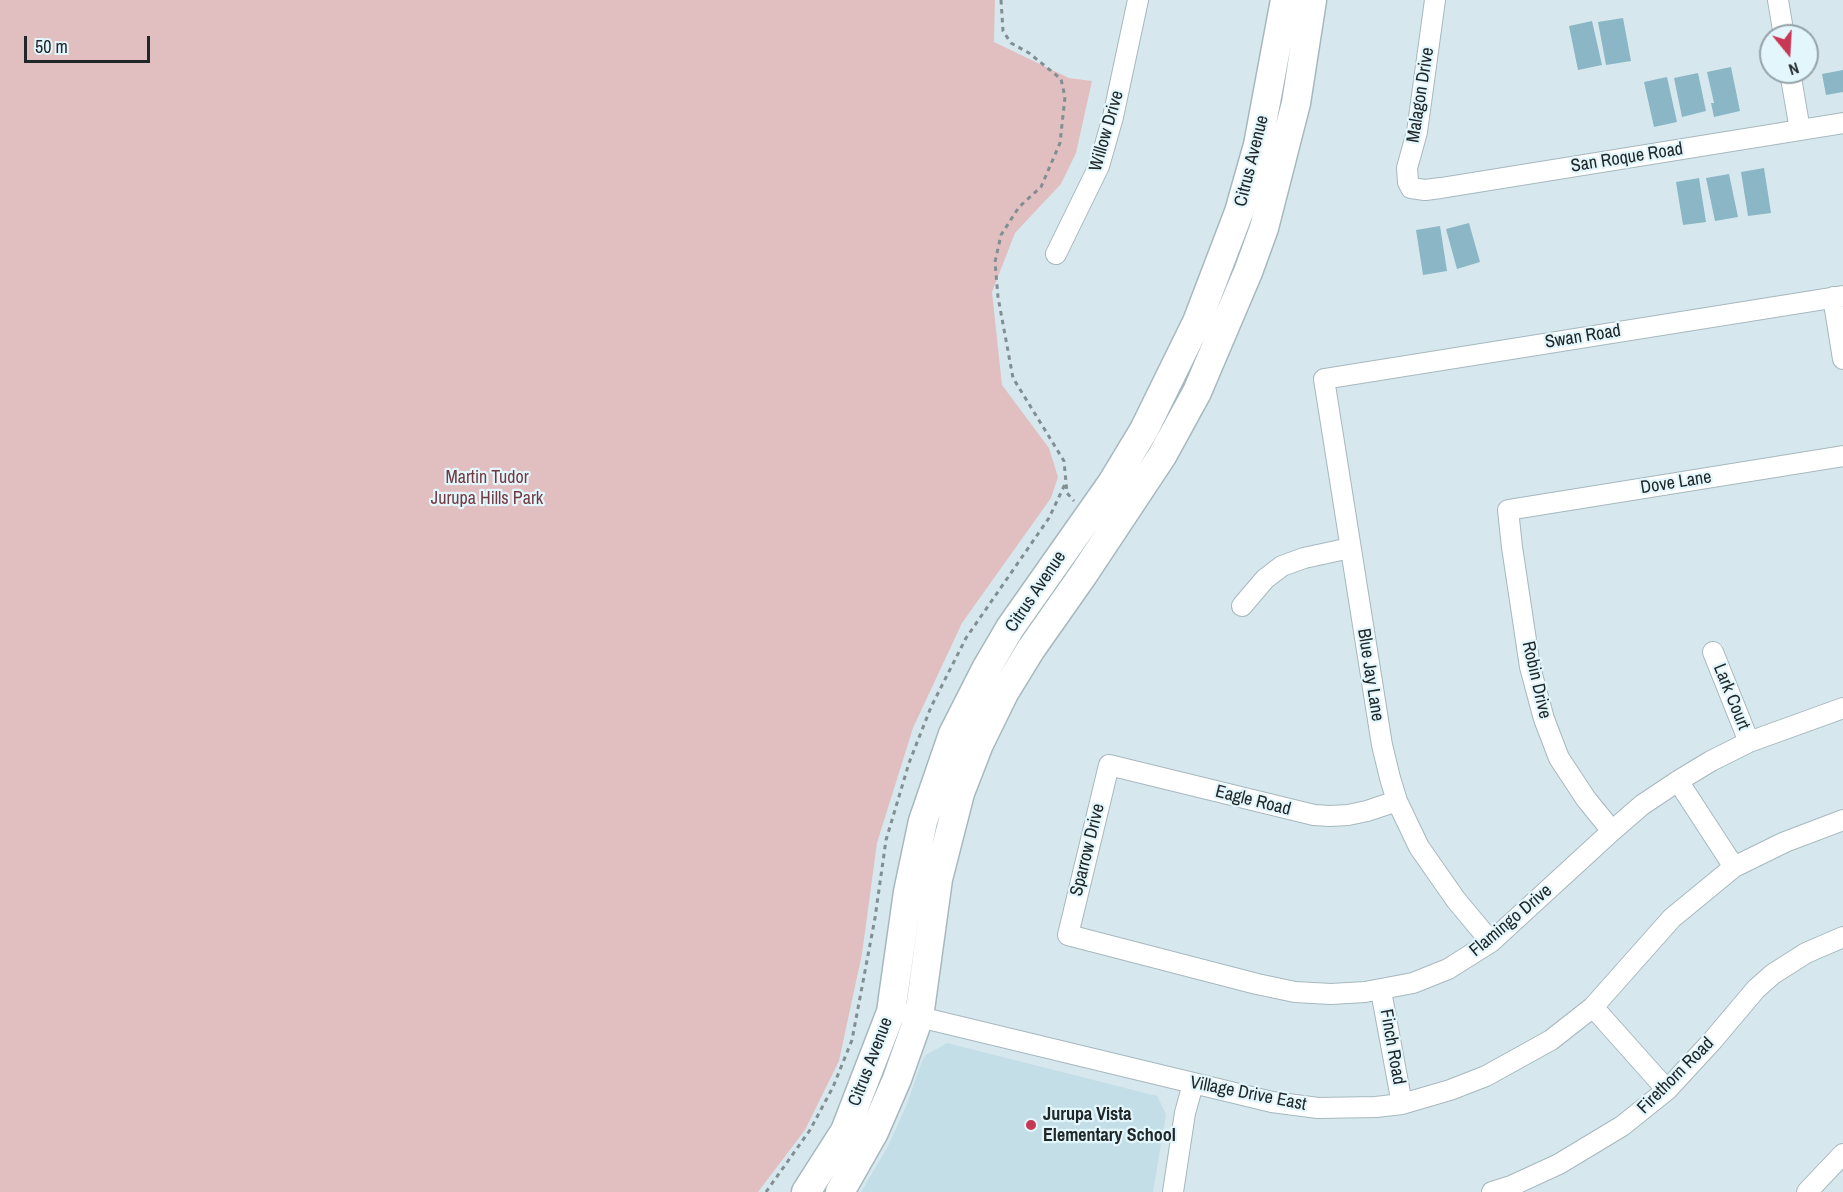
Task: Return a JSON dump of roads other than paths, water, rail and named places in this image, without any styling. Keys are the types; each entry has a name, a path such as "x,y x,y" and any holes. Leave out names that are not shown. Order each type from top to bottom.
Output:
{"street":[{"name":"Willow Drive","path":"1056,254 1099,166 1113,117 1138,0"},
{"name":"Citrus Avenue","path":"806,1192 845,1131 891,1011 910,882 923,820 953,734 1010,628 1117,474 1153,412 1197,322 1239,212 1258,145 1285,0"},
{"name":"Citrus Avenue","path":"840,1192 874,1132 897,1079 919,1017 938,879 960,793 979,744 1004,693 1026,658 1162,456 1197,392 1248,272 1264,228 1296,103 1312,0"},
{"name":"Malagon Drive","path":"1411,188 1408,183 1407,168 1418,132 1435,0"},
{"path":"1778,0 1782,24"},
{"path":"1792,84 1800,130"},
{"name":"San Roque Road","path":"1411,188 1425,190 1442,188 1843,123"},
{"path":"1838,296 1843,359"},
{"name":"Swan Road","path":"1324,379 1838,296"},
{"name":"Blue Jay Lane","path":"1324,379 1382,745 1397,801 1419,847 1432,867 1491,942"},
{"name":"Dove Lane","path":"1508,510 1843,456"},
{"name":"Robin Drive","path":"1508,510 1530,668 1544,719 1559,758 1612,831"},
{"path":"1242,606 1265,579 1282,567 1304,558 1350,548"},
{"name":"Lark Court","path":"1713,652 1749,742"},
{"name":"Flamingo Drive","path":"1068,935 1295,992 1331,994 1382,990 1413,983 1448,969 1491,942 1612,831 1642,806 1678,781 1711,760 1749,742 1843,708"},
{"name":"Eagle Road","path":"1109,765 1298,812 1329,816 1367,811 1397,801"},
{"name":"Sparrow Drive","path":"1068,935 1109,765"},
{"path":"1678,781 1734,867"},
{"name":"Village Drive East","path":"891,1011 1251,1098 1300,1107 1376,1107 1402,1104 1466,1085 1501,1069 1551,1040 1593,1007 1672,918 1734,867 1785,842 1843,820"},
{"name":"Firethorn Road","path":"1492,1192 1536,1175 1623,1126 1667,1090 1756,989 1773,974 1806,953 1843,937"},
{"name":"Finch Road","path":"1382,990 1402,1104"},
{"path":"1593,1007 1667,1090"},
{"path":"1173,1192 1183,1123 1192,1084"},
{"path":"1807,1192 1843,1154"}],"place":[{"name":"Jurupa Vista Elementary School","path":"1031,1125"}],"park label":[{"name":"Martin Tudor Jurupa Hills Park","path":"487,488"}]}
